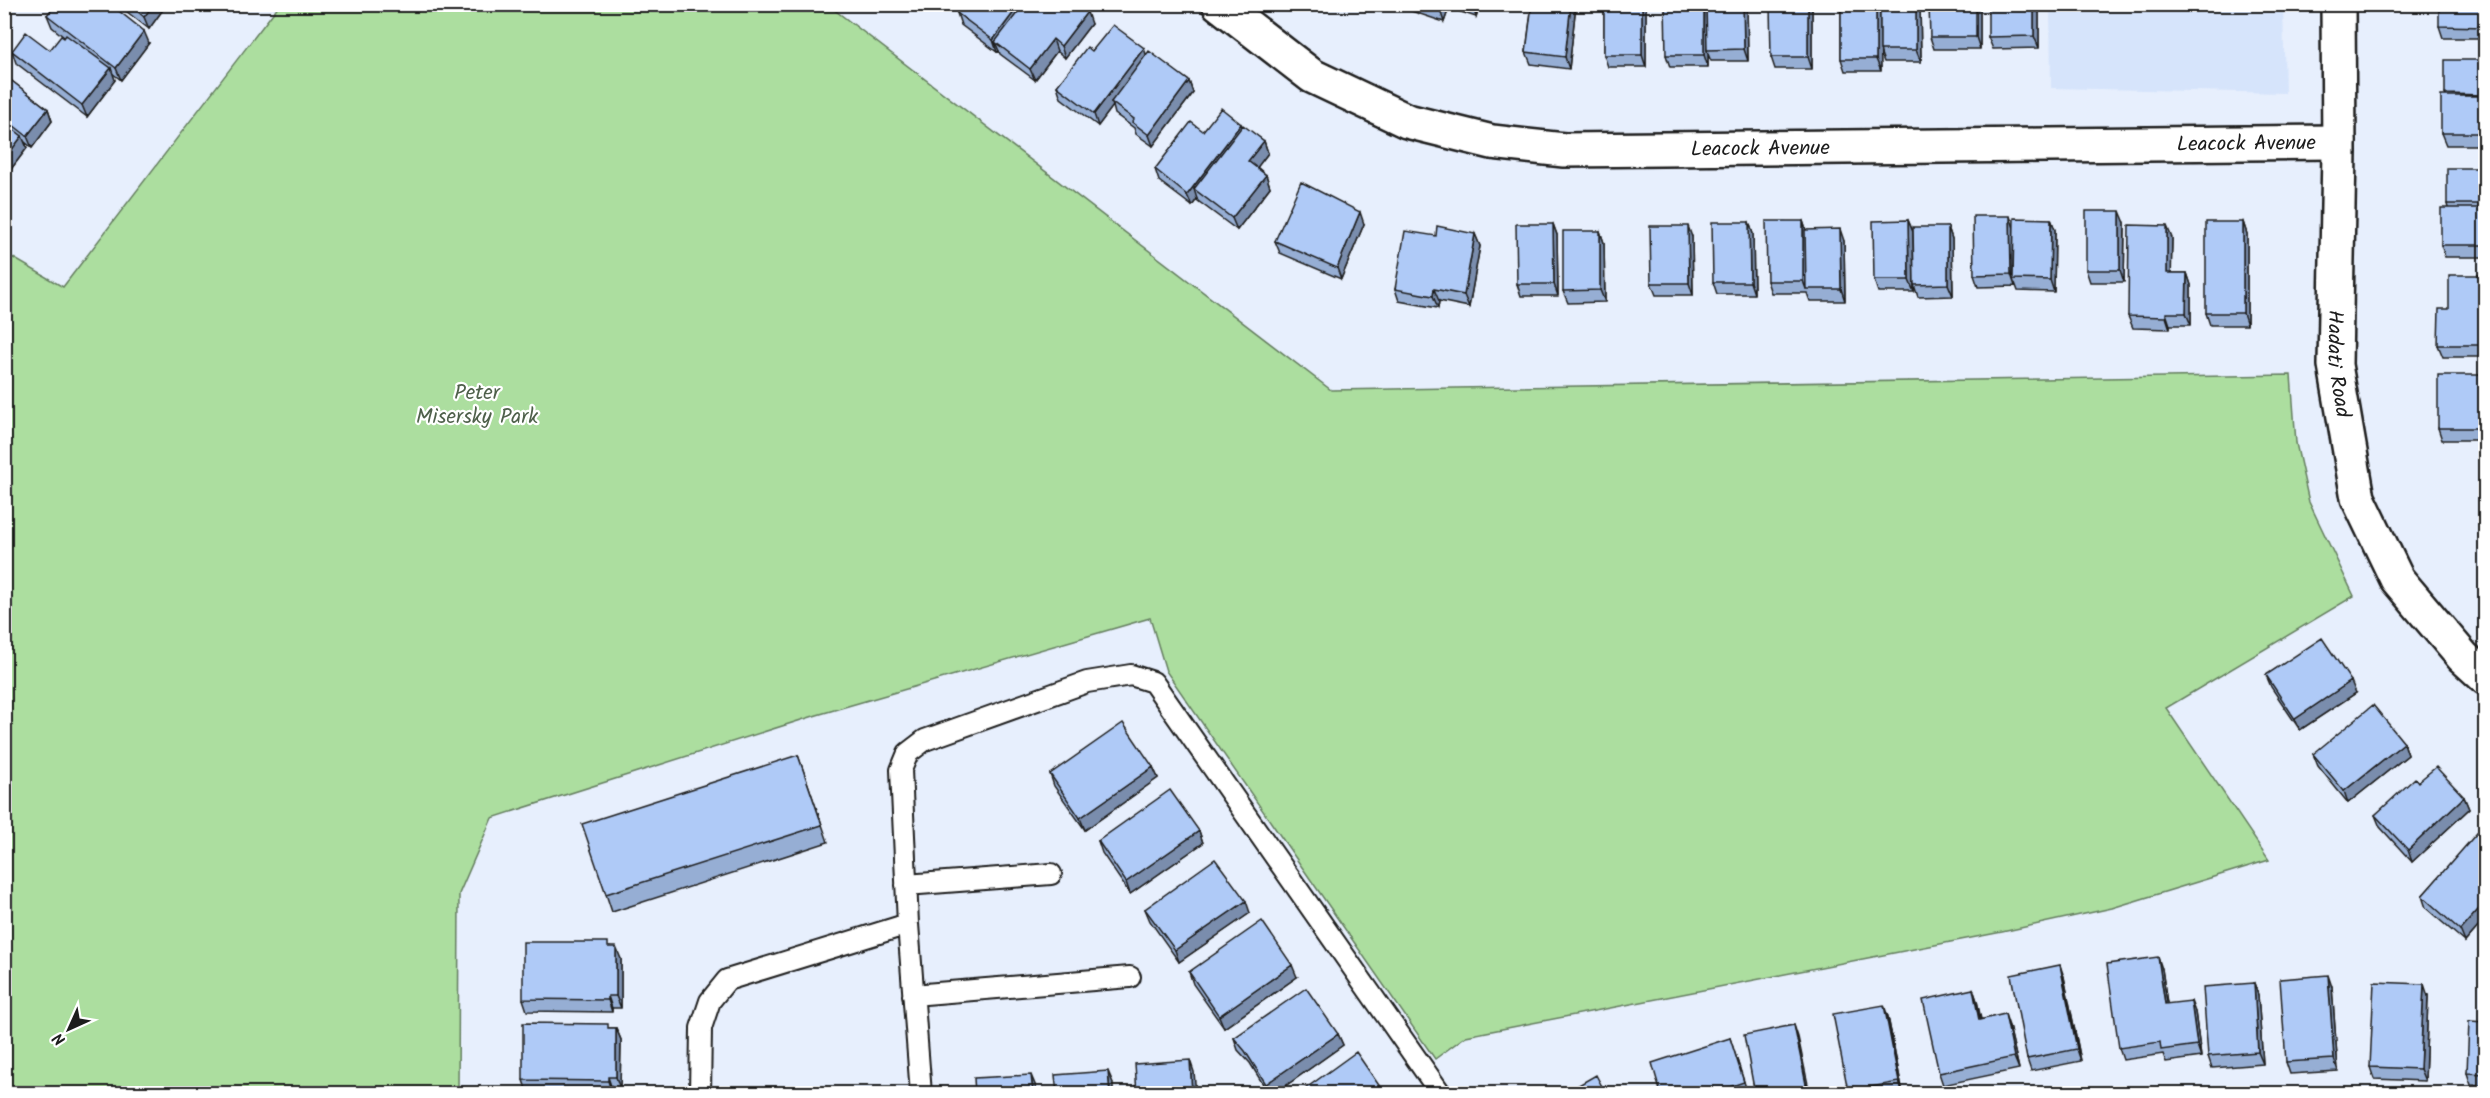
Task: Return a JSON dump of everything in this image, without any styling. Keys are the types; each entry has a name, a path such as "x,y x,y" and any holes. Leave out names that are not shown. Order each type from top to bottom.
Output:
{"street":[{"name":"Leacock Avenue","path":"1219,4 1312,76 1407,121 1492,142 1564,150 2339,142"},
{"name":"Hadati Road","path":"2338,4 2339,142 2335,365 2358,498 2397,579 2463,657 2486,678"}],"lane":[{"path":"921,1094 908,924 901,770 908,753 925,740 1087,682 1131,675 1153,682 1441,1094"},
{"path":"906,885 1051,874"},
{"path":"700,1094 701,1028 710,1001 727,980 908,924"},
{"path":"914,995 1130,977"}],"shaded area":[{"path":"2050,5 2283,5 2285,93 2051,88"}],"green space":[{"name":"Peter Misersky Park","path":"279,5 828,5 1331,390 2291,375 2296,443 2309,502 2354,596 2166,708 2269,860 2112,908 2002,932 1466,1036 1435,1059 1166,671 1150,618 817,715 492,818 459,894 458,1093 5,1093 5,253 63,287"}],"building":[{"path":"56,4 95,4 97,6 98,4 110,4 144,31 116,68 47,15"},
{"path":"129,4 154,4 144,17"},
{"path":"963,4 1020,4 993,40 957,13"},
{"path":"1024,4 1077,4 1087,12 1061,46 1053,39 1030,69 995,42"},
{"path":"1422,4 1442,4 1440,10"},
{"path":"1532,4 1571,4 1565,57 1526,52"},
{"path":"1604,4 1642,4 1642,55 1604,55"},
{"path":"1665,4 1704,4 1704,55 1666,55"},
{"path":"1706,4 1743,4 1744,49 1707,50"},
{"path":"1770,4 1808,4 1808,57 1771,57"},
{"path":"1841,4 1876,4 1876,59 1841,59"},
{"path":"1880,4 1916,4 1916,50 1880,50"},
{"path":"1929,4 1976,4 1976,37 1930,37"},
{"path":"1988,4 2034,4 2034,36 1988,37"},
{"path":"2439,4 2486,4 2486,27 2439,26"},
{"path":"1113,25 1144,48 1094,114 1057,86 1087,47 1092,51"},
{"path":"26,32 50,50 61,36 64,38 66,35 111,68 82,105 12,51"},
{"path":"1149,51 1189,81 1149,135 1132,122 1134,119 1111,102"},
{"path":"2445,60 2486,60 2486,95 2445,94"},
{"path":"4,75 48,109 27,136 4,118"},
{"path":"2441,96 2486,96 2486,133 2441,133"},
{"path":"1221,108 1241,124 1187,195 1155,169 1191,122 1203,131"},
{"path":"4,122 22,136 4,160"},
{"path":"1243,125 1264,141 1248,161 1266,175 1232,218 1194,189"},
{"path":"2447,168 2486,168 2486,204 2447,204"},
{"path":"1301,182 1360,212 1337,268 1275,241"},
{"path":"2441,208 2486,208 2486,245 2441,245"},
{"path":"2086,211 2120,211 2120,270 2086,270"},
{"path":"1973,216 2010,216 2011,274 1974,275"},
{"path":"2014,218 2051,219 2050,280 2013,279"},
{"path":"1908,220 1909,280 1874,280 1873,221"},
{"path":"1766,221 1803,221 1803,281 1767,281"},
{"path":"1712,222 1749,222 1750,282 1713,282"},
{"path":"2206,222 2243,222 2243,313 2206,313"},
{"path":"1516,224 1553,224 1554,284 1517,284"},
{"path":"2129,225 2167,226 2167,273 2187,273 2186,313 2166,313 2166,317 2128,316"},
{"path":"1437,226 1475,234 1464,295 1434,289 1433,296 1395,289 1405,231 1436,236"},
{"path":"1650,226 1688,226 1689,283 1651,283"},
{"path":"1913,227 1948,227 1948,284 1914,285"},
{"path":"1840,229 1841,289 1806,289 1805,230"},
{"path":"1563,231 1600,231 1600,290 1563,291"},
{"path":"2449,275 2486,275 2486,345 2438,345 2439,309 2449,309"},
{"path":"2438,375 2486,375 2486,428 2438,428"},
{"path":"2322,638 2351,681 2295,719 2266,675"},
{"path":"2373,705 2404,743 2344,791 2313,754"},
{"path":"1123,723 1153,767 1080,818 1050,774"},
{"path":"798,755 822,825 606,894 582,824"},
{"path":"2436,767 2464,797 2408,850 2375,815 2415,778 2418,782"},
{"path":"1170,790 1199,831 1126,882 1098,841"},
{"path":"2484,825 2486,826 2486,901 2460,930 2422,896"},
{"path":"1215,859 1246,901 1175,950 1145,909"},
{"path":"1262,921 1292,965 1219,1016 1189,972"},
{"path":"523,942 608,942 608,947 616,947 616,996 608,996 608,1000 523,999"},
{"path":"2158,957 2165,1004 2191,1001 2197,1045 2161,1050 2160,1042 2119,1048 2107,964"},
{"path":"2060,965 2077,1049 2027,1059 2011,975"},
{"path":"2328,975 2334,1059 2286,1062 2280,979"},
{"path":"2374,982 2424,984 2420,1069 2370,1067"},
{"path":"2254,983 2258,1052 2208,1056 2203,987"},
{"path":"1306,988 1338,1034 1266,1084 1234,1038"},
{"path":"1973,989 1979,1020 2005,1014 2014,1057 1939,1073 1923,1000"},
{"path":"1884,1005 1899,1082 1848,1091 1833,1014"},
{"path":"2469,1021 2486,1022 2486,1074 2467,1073"},
{"path":"523,1023 608,1024 608,1028 616,1028 616,1077 608,1077 608,1081 523,1080"},
{"path":"1794,1025 1808,1094 1755,1094 1744,1035"},
{"path":"1730,1038 1744,1082 1714,1092 1714,1094 1661,1094 1652,1063"},
{"path":"1356,1052 1385,1094 1298,1094"},
{"path":"1190,1060 1192,1094 1137,1094 1135,1064"},
{"path":"1108,1071 1110,1094 1057,1094 1055,1075"},
{"path":"1031,1075 1033,1094 975,1094 974,1078"},
{"path":"1596,1075 1606,1094 1563,1094"}]}
